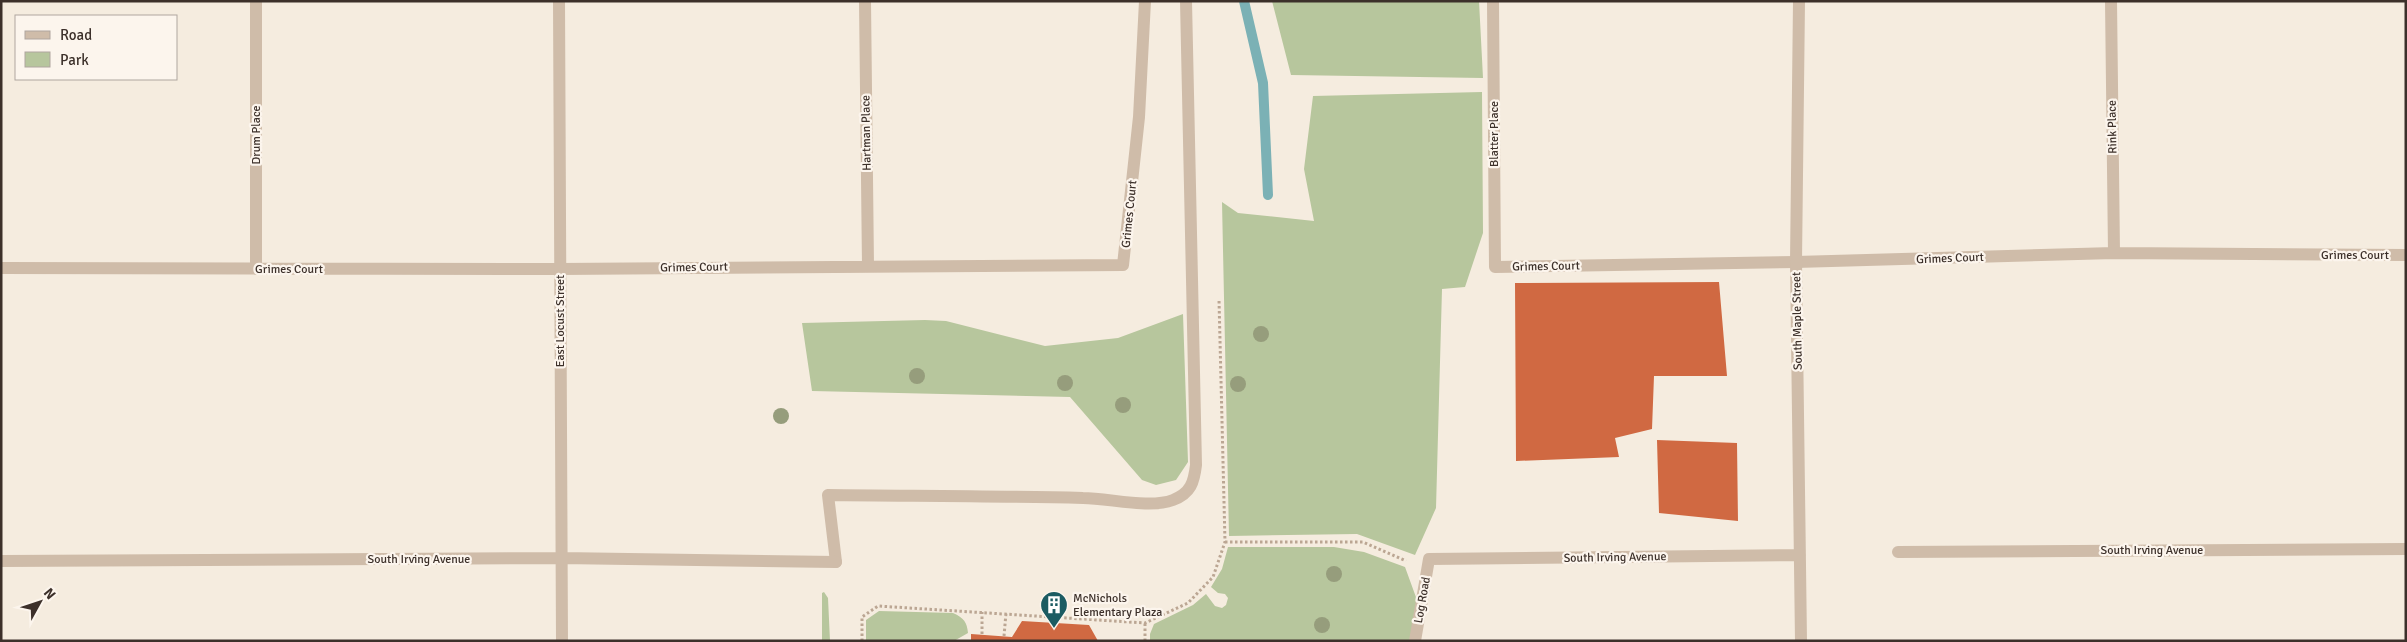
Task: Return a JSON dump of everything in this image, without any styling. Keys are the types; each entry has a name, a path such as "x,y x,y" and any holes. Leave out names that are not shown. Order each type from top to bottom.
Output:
{"street":[{"name":"Drum Place","path":"256,1 256,269"},
{"name":"East Locust Street","path":"559,1 560,558 562,641"},
{"name":"Hartman Place","path":"865,1 868,266"},
{"name":"Grimes Court","path":"1,268 560,269 1123,265 1139,117 1145,1"},
{"name":"South Irving Avenue","path":"1,561 560,558 836,562 828,495 1085,498 1146,503 1173,500 1188,492 1193,484 1196,455 1186,1"},
{"name":"Blatter Place","path":"1493,1 1495,267"},
{"name":"South Maple Street","path":"1799,1 1796,262 1801,641"},
{"name":"Rink Place","path":"2111,1 2114,253"},
{"name":"Grimes Court","path":"1495,267 1796,262 2114,253 2406,255"},
{"name":"South Irving Avenue","path":"1898,552 2406,549"},
{"name":"South Irving Avenue","path":"1428,566 1800,555"},
{"name":"Log Road","path":"1415,641 1428,566"}],"path":[{"path":"862,641 862,617 878,606 1145,623 1188,603 1213,577 1226,542 1219,300"},
{"path":"1226,542 1363,542 1428,566"},
{"path":"982,612 982,634"},
{"path":"1004,636 1006,614"},
{"path":"1059,617 1060,623"},
{"path":"1145,623 1145,641"}],"green space":[{"path":"1272,1 1479,1 1483,78 1291,75"},
{"path":"1482,92 1483,233 1465,287 1442,289 1436,508 1415,555 1357,534 1229,536 1222,202 1238,213 1314,221 1304,169 1313,96"},
{"path":"1183,314 1188,462 1176,480 1156,485 1142,480 1070,397 812,391 802,323 946,321 1045,346 1118,338"},
{"path":"1228,547 1334,547 1364,552 1405,567 1417,600 1411,641 1150,641 1150,634 1154,624 1193,605 1206,594 1215,606 1222,608 1226,605 1228,598 1225,594 1218,593 1211,587 1222,569"},
{"path":"824,592 828,598 830,641 822,641 822,593"},
{"path":"879,611 953,613 964,621 968,633 954,641 866,641 866,620"}],"building":[{"path":"1719,282 1727,376 1654,376 1652,429 1615,438 1619,457 1516,461 1515,283"},
{"path":"1657,440 1737,443 1738,521 1659,513"},
{"name":"McNichols Elementary Plaza","path":"1022,621 1089,625 1098,641 971,641 971,634 1012,637"}],"waterway":[{"path":"1244,1 1263,83 1268,195"}],"place":[{"name":"McNichols Elementary Plaza","path":"1054,629"}]}
